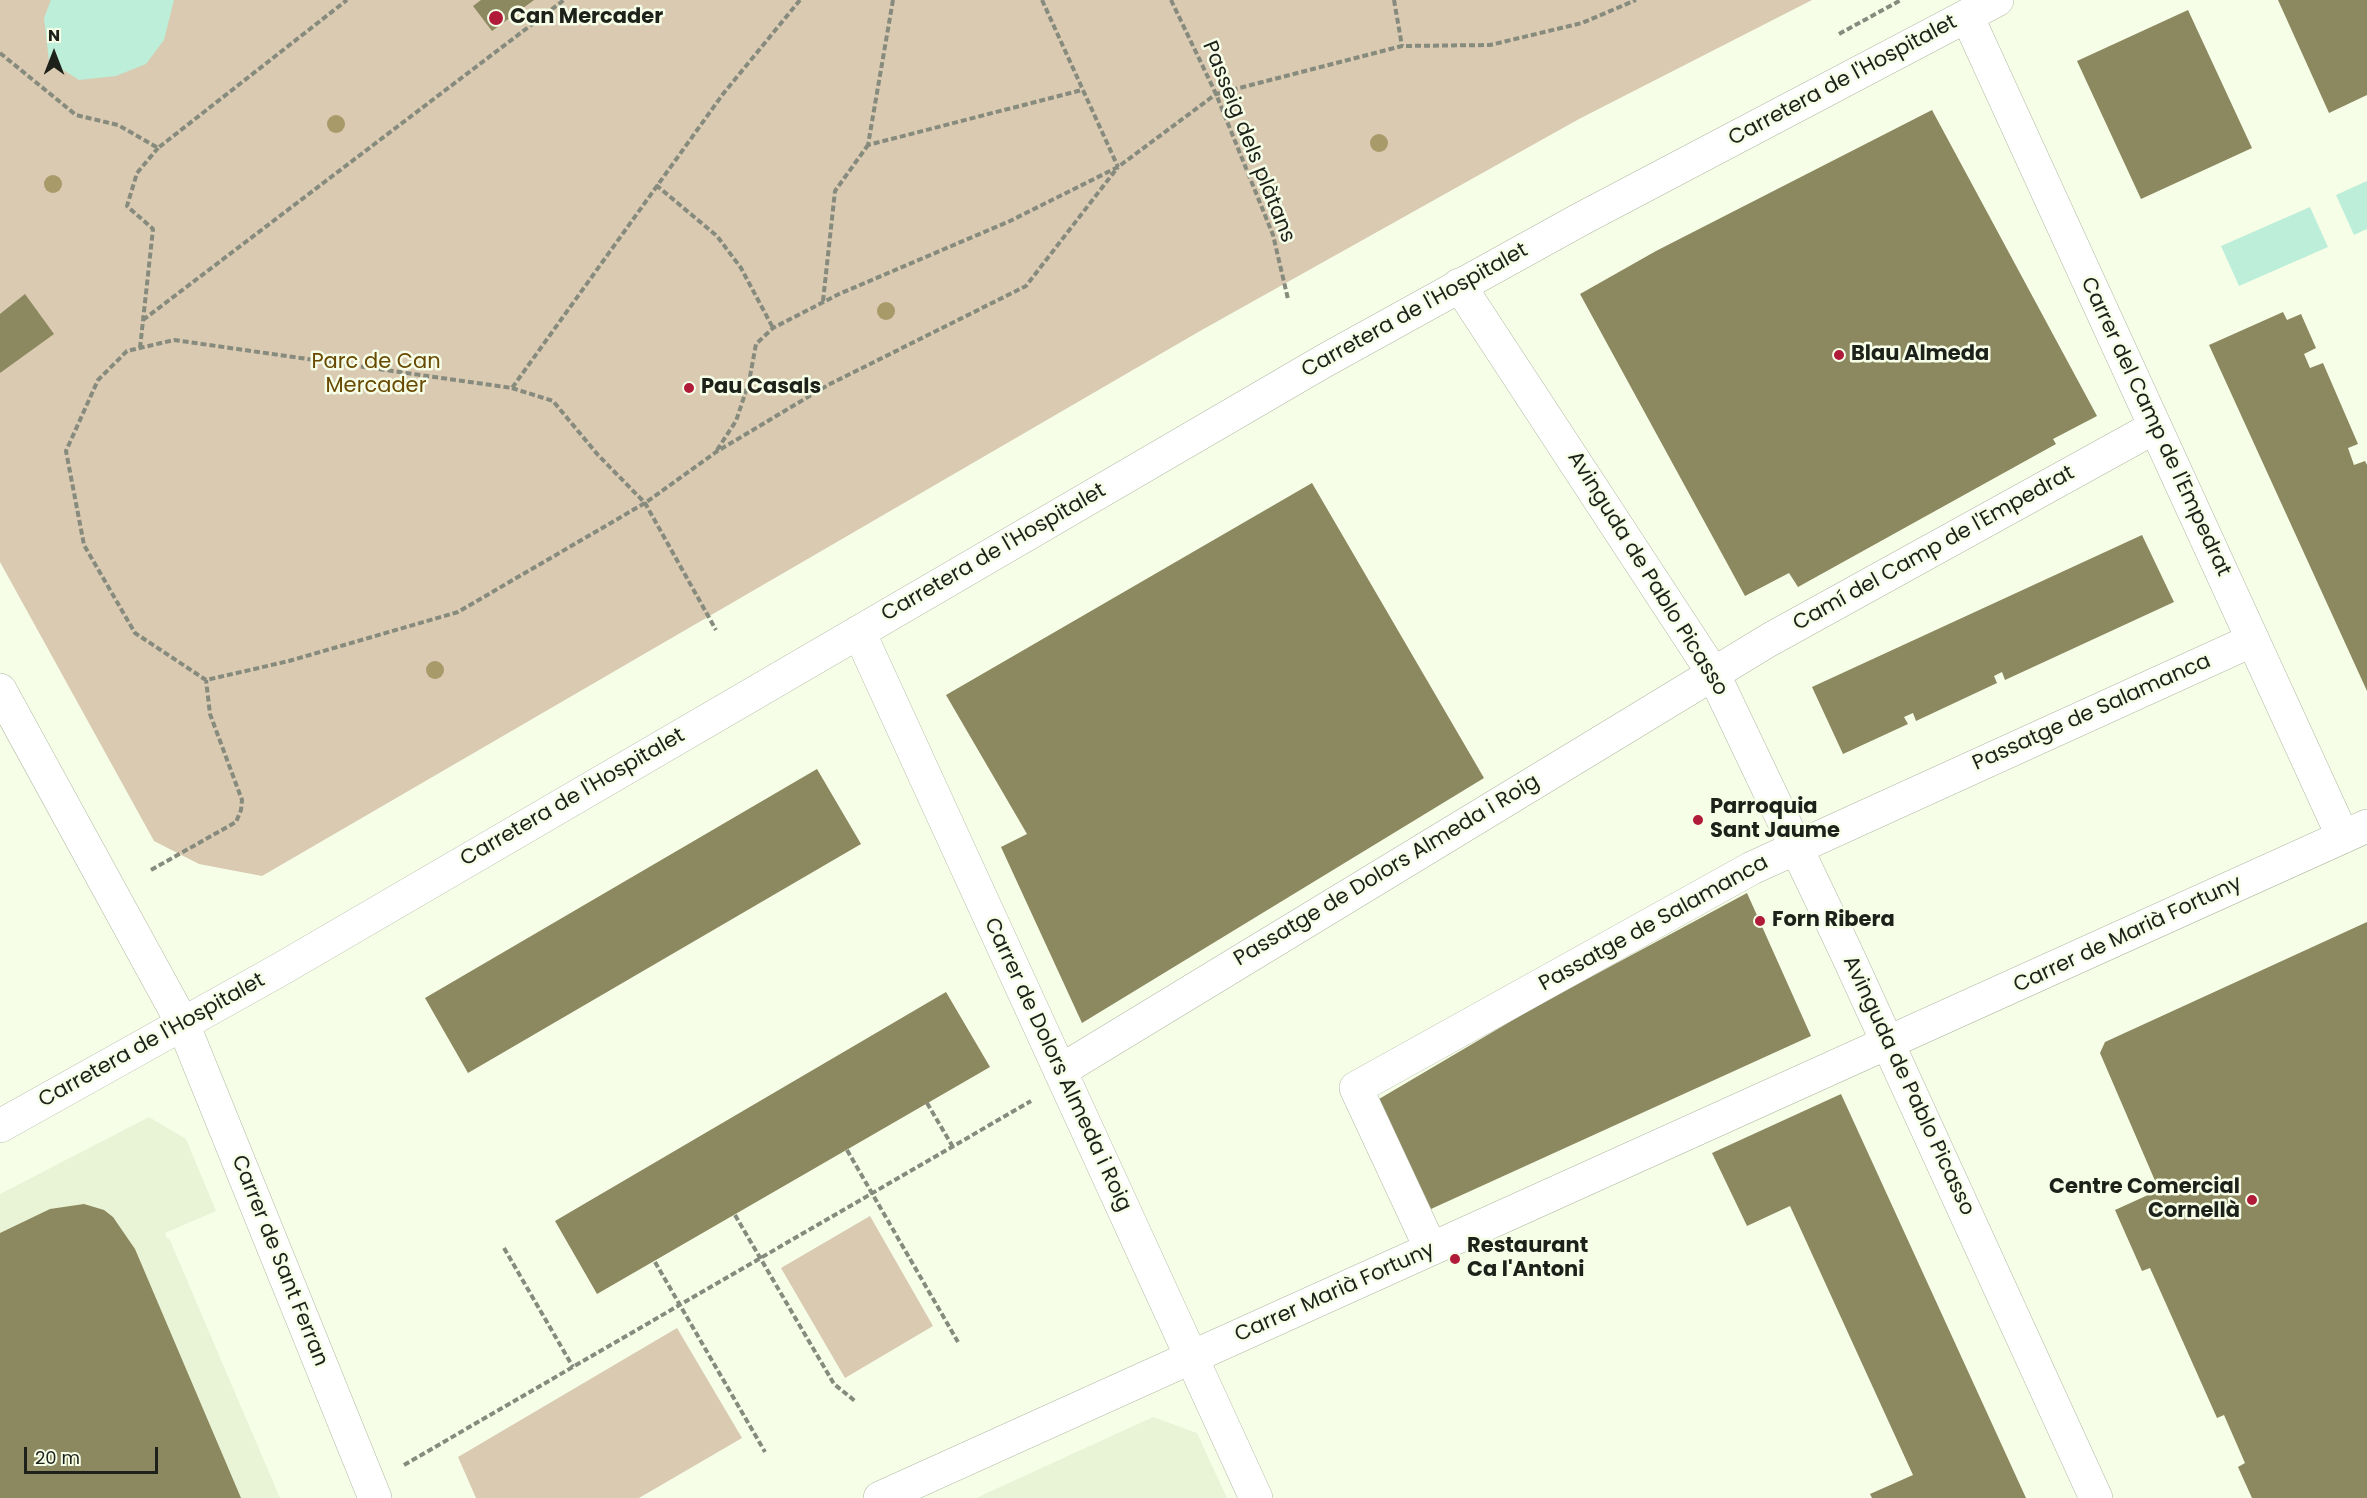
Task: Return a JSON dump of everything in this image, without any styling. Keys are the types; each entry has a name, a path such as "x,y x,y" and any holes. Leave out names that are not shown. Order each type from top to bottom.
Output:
{"street":[{"name":"Carretera de l'Hospitalet","path":"0,1126 183,1024 1459,285 1997,0"},
{"name":"Carrer del Camp de l'Empedrat","path":"1967,16 2253,640 2355,832"},
{"name":"Avinguda de Pablo Picasso","path":"1459,285 1713,673 1888,1044 2096,1498"},
{"name":"Camí del Camp de l'Empedrat","path":"1713,673 2155,427"},
{"name":"Carrer de Dolors Almeda i Roig","path":"859,632 1256,1498"},
{"name":"Passatge de Salamanca","path":"1431,1249 1356,1088 1752,868 2253,640"},
{"name":"Passatge de Dolors Almeda i Roig","path":"1060,1071 1713,673"},
{"name":"Carrer de Sant Ferran","path":"0,690 183,1024 375,1498"},
{"name":"Carrer de Marià Fortuny","path":"1888,1044 2355,832"},
{"name":"Carrer Marià Fortuny","path":"880,1498 1888,1044"}],"path":[{"path":"140,348 153,230 127,206 136,173 158,148 347,0"},
{"path":"143,320 564,0"},
{"path":"512,387 723,94 800,0"},
{"path":"823,302 836,191 868,145 893,0"},
{"path":"1042,0 1118,167"},
{"name":"Passeig dels plàtans","path":"1171,0 1216,94 1273,235 1288,299"},
{"path":"1394,0 1402,46"},
{"path":"716,452 736,421 749,382 756,344 773,328 823,302 1010,221 1118,167 1216,94 1402,46 1490,45 1582,23 1636,0"},
{"path":"0,53 76,115 118,125 158,148"},
{"path":"868,145 1083,90"},
{"path":"716,630 645,503 598,455 553,401 512,387 174,339 127,351 98,380 66,451 84,545 135,633 206,680 289,661 458,612 645,503 716,452 828,385 1026,286 1118,167"},
{"path":"656,185 717,236 741,268 773,328"},
{"path":"151,870 236,822 241,810 242,800 210,714 206,680"},
{"path":"404,1466 1033,1100"},
{"path":"927,1103 953,1147"},
{"path":"847,1150 958,1342"},
{"path":"735,1215 834,1384 855,1401"},
{"path":"504,1248 573,1368"},
{"path":"655,1262 765,1452"}],"shaded area":[{"path":"51,0 174,0 164,40 146,64 116,76 79,80 49,61 44,18"},
{"path":"2367,181 2367,229 2354,235 2336,195"},
{"path":"2310,207 2328,247 2239,286 2221,246"},
{"path":"149,1117 186,1139 216,1211 165,1233 280,1498 0,1498 0,1194"},
{"path":"1153,1417 1197,1433 1227,1498 976,1498"}],"green space":[{"name":"Parc de Can Mercader","path":"0,0 1812,0 1579,119 1200,331 262,876 199,864 154,841 0,562"},
{"path":"870,1216 933,1326 845,1378 781,1268"},
{"path":"677,1328 742,1438 639,1498 476,1498 458,1457"}],"building":[{"name":"Can Mercader","path":"481,0 534,0 492,31 473,6"},
{"path":"2278,0 2367,0 2367,95 2329,113"},
{"path":"2188,10 2252,148 2141,199 2077,61"},
{"name":"Blau Almeda","path":"1932,110 2097,416 2053,439 2056,444 1798,587 1789,573 1745,596 1580,294 1656,251"},
{"path":"25,294 54,334 0,373 0,314"},
{"path":"2283,312 2287,320 2301,314 2316,348 2304,354 2310,368 2323,363 2358,444 2348,448 2354,465 2365,461 2367,465 2367,691 2209,345"},
{"path":"1312,483 1484,778 1082,1023 1001,847 1027,834 946,695"},
{"path":"2142,535 2174,602 2005,680 2002,672 1994,676 1997,683 1916,721 1913,713 1904,717 1908,724 1843,754 1812,687"},
{"path":"817,769 861,844 468,1073 425,998"},
{"path":"1747,893 1811,1036 1431,1209 1379,1099 1535,1007"},
{"name":"Centre Comercial Cornellà","path":"2367,922 2367,1498 2252,1498 2238,1467 2245,1463 2224,1415 2217,1418 2150,1268 2142,1271 2115,1210 2159,1190 2100,1053 2105,1042"},
{"path":"946,992 990,1067 597,1294 555,1221"},
{"path":"1841,1094 2026,1498 1872,1498 1870,1494 1913,1475 1790,1206 1747,1226 1712,1153"},
{"path":"84,1204 104,1210 113,1217 135,1249 241,1498 0,1498 0,1233 50,1209"}],"place":[{"name":"Can Mercader","path":"496,18"},
{"name":"Blau Almeda","path":"1839,355"},
{"name":"Pau Casals","path":"689,388"},
{"name":"Parroquia Sant Jaume","path":"1698,820"},
{"name":"Forn Ribera","path":"1760,921"},
{"name":"Centre Comercial Cornellà","path":"2252,1200"},
{"name":"Restaurant Ca l'Antoni","path":"1455,1259"}]}
